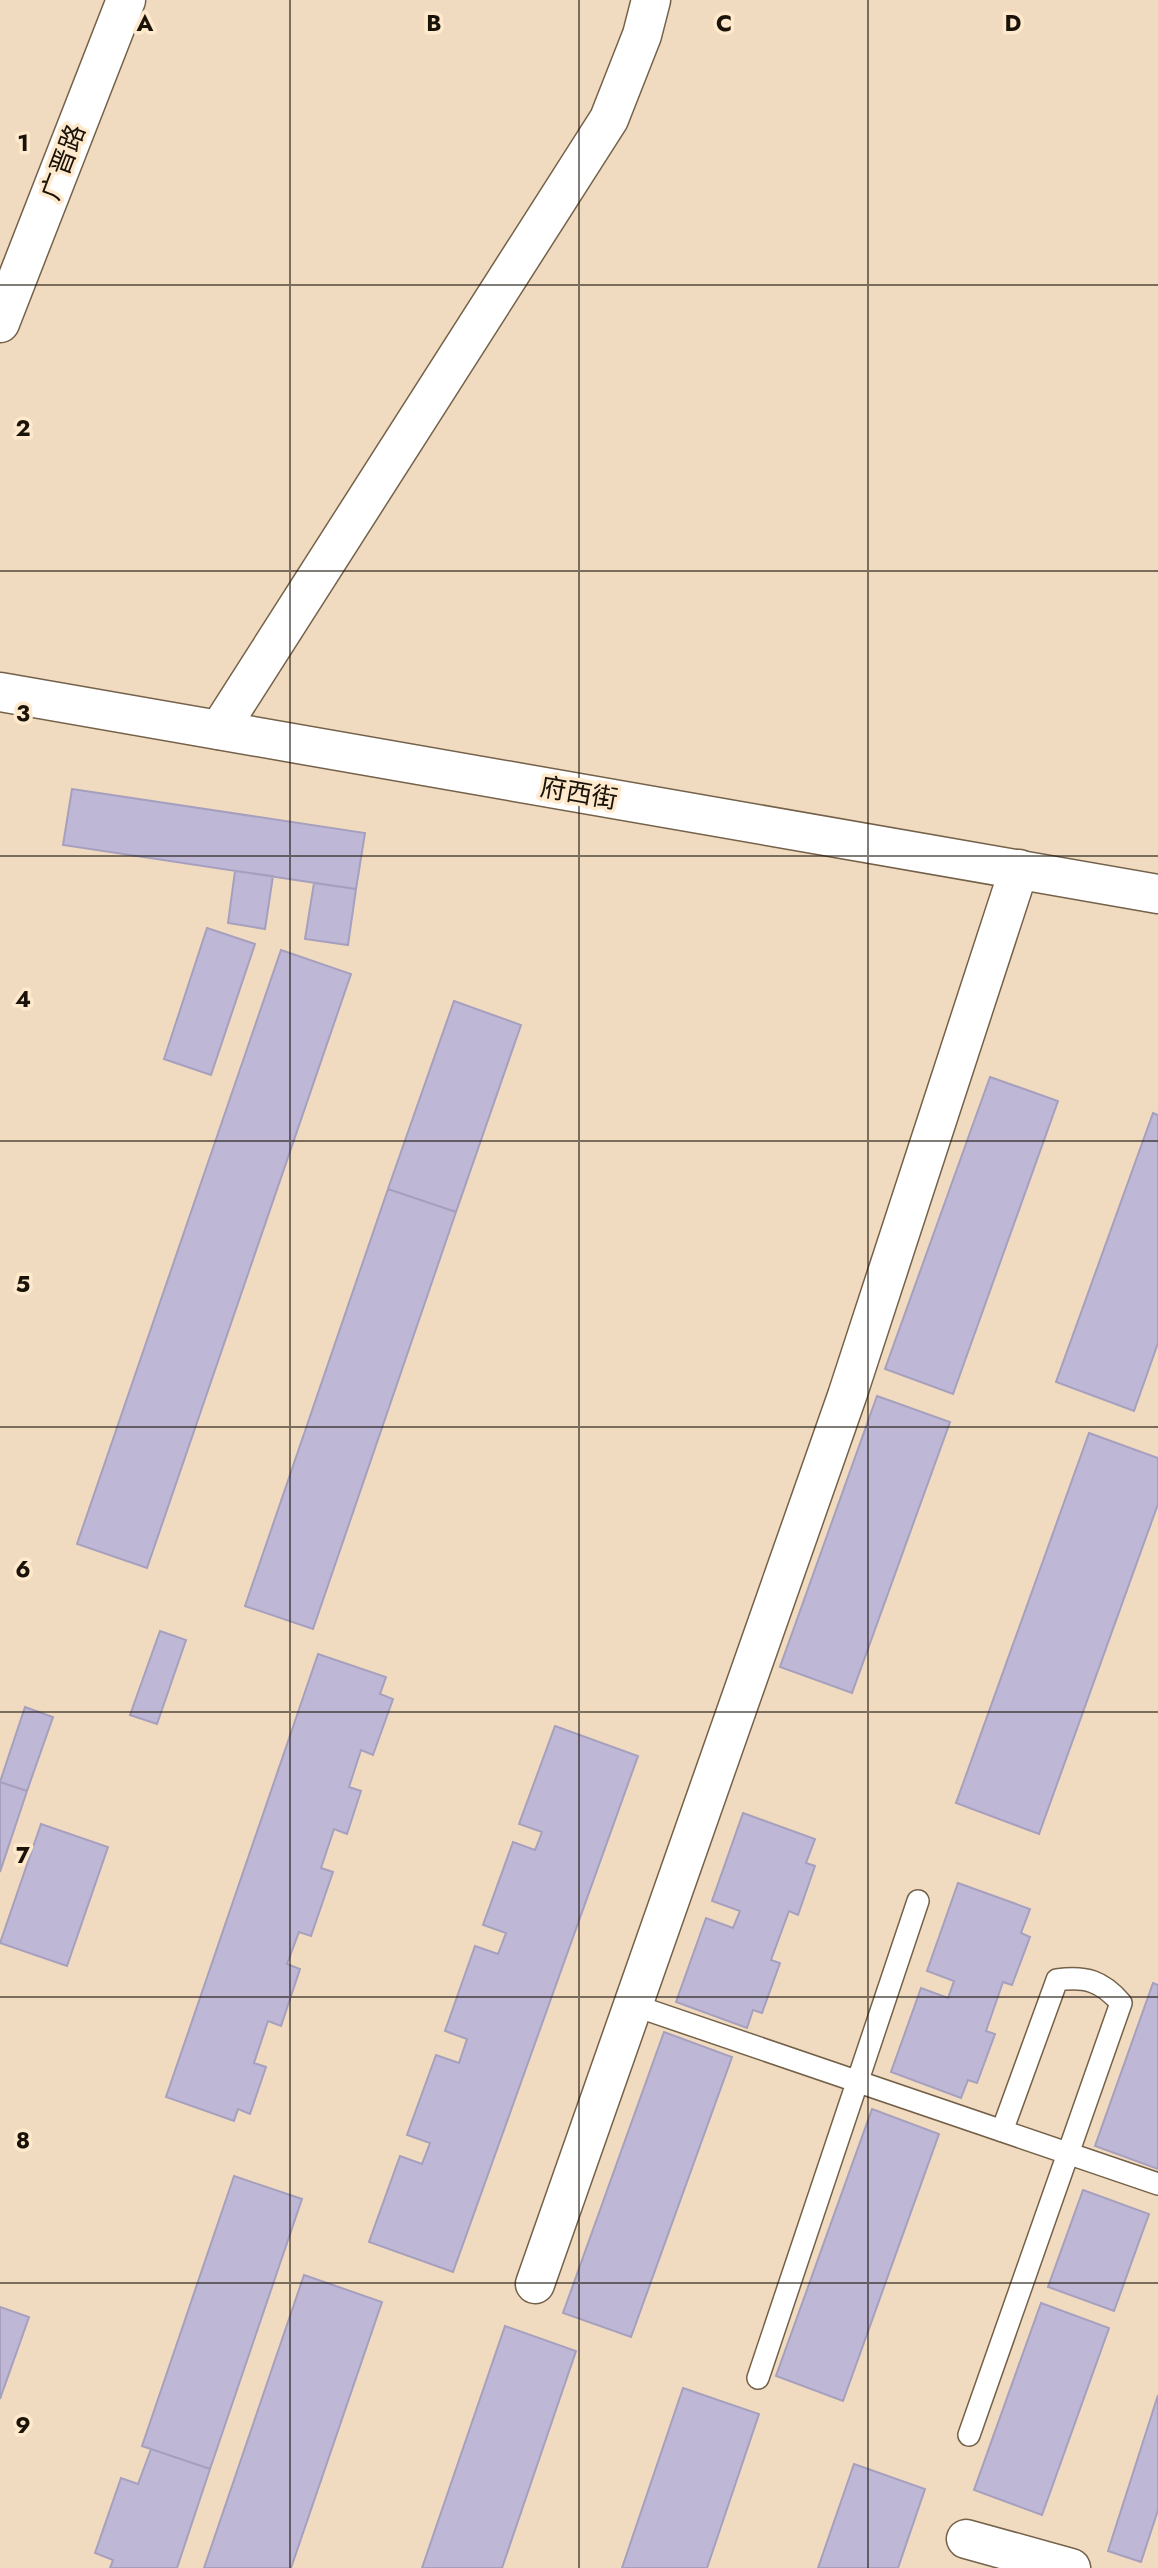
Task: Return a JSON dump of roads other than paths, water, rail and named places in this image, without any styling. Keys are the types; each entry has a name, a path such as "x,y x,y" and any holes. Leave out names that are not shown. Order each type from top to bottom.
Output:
{"street":[{"name":"广晋路","path":"0,323 126,0"},
{"path":"219,730 609,119 642,35 652,0"},
{"name":"府西街","path":"0,692 1158,894"},
{"path":"535,2284 847,1396 1019,869"},
{"path":"966,2539 1071,2568"}],"lane":[{"path":"758,2378 918,1901"},
{"path":"969,2435 1121,2003 1106,1986 1077,1978 1057,1980 1002,2131"},
{"path":"633,2005 1158,2184"}]}
